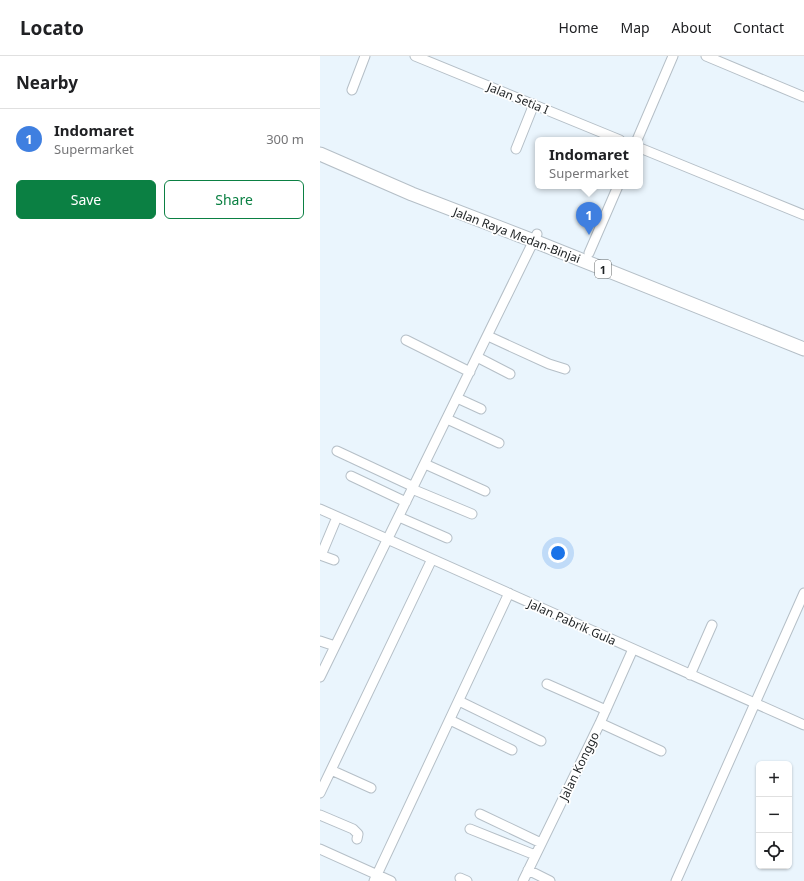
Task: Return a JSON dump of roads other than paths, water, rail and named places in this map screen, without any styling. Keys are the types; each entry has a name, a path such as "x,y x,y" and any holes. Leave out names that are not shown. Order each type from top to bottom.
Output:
{"highway":[{"name":"Jalan Raya Medan-Binjai","path":"320,147 431,192 804,349"},
{"name":"Jalan Raya Medan-Binjai","path":"320,154 412,194 536,237 589,253 804,340"}],"street":[{"path":"352,90 365,56"},
{"name":"Jalan Setia I","path":"416,56 613,137"},
{"path":"638,137 673,56"},
{"path":"706,56 804,97"},
{"path":"516,149 534,104"},
{"path":"643,149 804,215"},
{"path":"589,253 617,189"},
{"path":"320,676 536,237"},
{"path":"488,336 549,364 565,369"},
{"path":"406,340 470,372"},
{"path":"477,358 510,374"},
{"path":"457,398 481,409"},
{"path":"447,419 499,443"},
{"path":"337,451 413,488 472,514"},
{"path":"425,464 485,491"},
{"path":"351,476 406,502"},
{"name":"Jalan Pabrik Gula","path":"320,509 690,675 756,704 803,722"},
{"path":"334,560 323,556 322,553 337,517"},
{"path":"399,517 447,538"},
{"path":"320,793 432,559"},
{"path":"376,878 509,593"},
{"path":"676,881 804,594"},
{"path":"690,675 712,625"},
{"path":"320,641 335,646"},
{"name":"Jalan Konggo","path":"523,881 600,724 633,649"},
{"path":"547,684 606,710"},
{"path":"459,701 541,741"},
{"path":"450,720 512,750"},
{"path":"600,724 661,751"},
{"path":"331,770 371,788"},
{"path":"480,814 541,843"},
{"path":"320,815 353,829 358,834 357,840"},
{"path":"470,829 535,855"},
{"path":"320,849 376,878 391,881"},
{"path":"528,870 550,881"}],"place":[{"name":"Indomaret","path":"589,235"}]}
